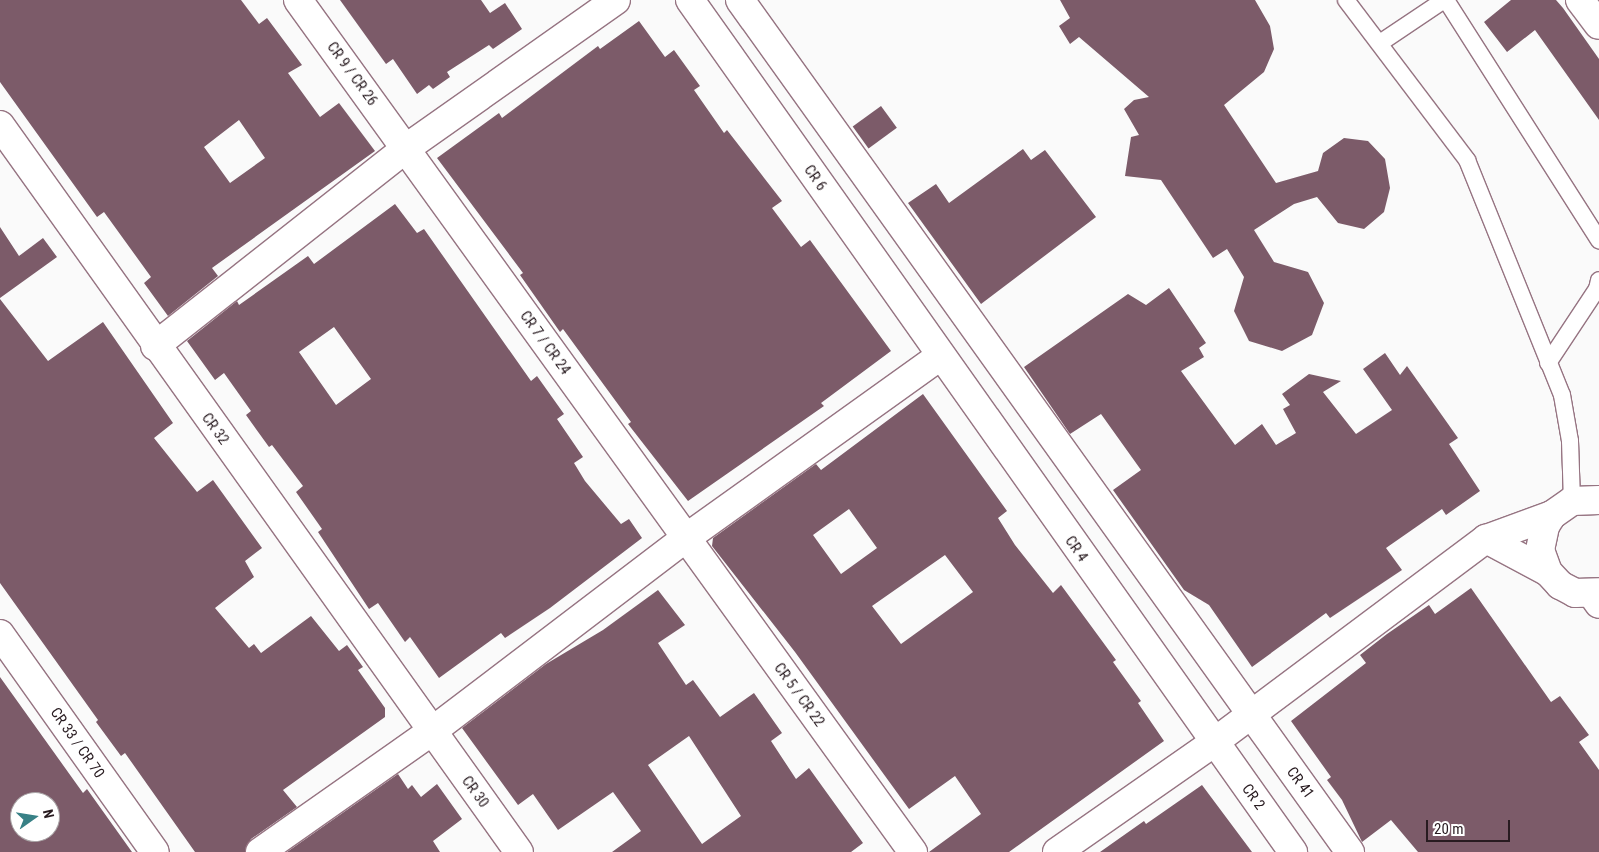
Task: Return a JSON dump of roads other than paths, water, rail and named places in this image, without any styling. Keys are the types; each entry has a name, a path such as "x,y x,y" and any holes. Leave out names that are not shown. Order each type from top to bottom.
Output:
{"street":[{"name":"CR 9 / CR 26","path":"298,0 405,149"},
{"path":"156,346 405,149 616,0"},
{"name":"CR 6","path":"690,0 940,356"},
{"name":"CR 41","path":"740,0 1350,852"},
{"path":"1580,0 1599,25"},
{"name":"CR 32","path":"0,125 431,732"},
{"name":"CR 7 / CR 24","path":"405,149 686,538"},
{"path":"260,852 431,732 686,538 940,356"},
{"name":"CR 4","path":"940,356 1213,743"},
{"path":"1057,852 1213,743 1486,539 1582,499"},
{"path":"1548,572 1540,550 1545,526 1582,499"},
{"name":"CR 5 / CR 22","path":"686,538 913,852"},
{"path":"1486,539 1548,572 1560,585 1575,593 1597,597"},
{"name":"CR 33 / CR 70","path":"0,634 155,852"},
{"name":"CR 30","path":"431,732 519,852"},
{"name":"CR 2","path":"1213,743 1293,852"}],"lane":[{"path":"1346,0 1467,160 1562,395 1582,499"},
{"path":"1380,43 1445,0 1599,240"},
{"path":"1548,363 1597,289 1599,280"}]}
